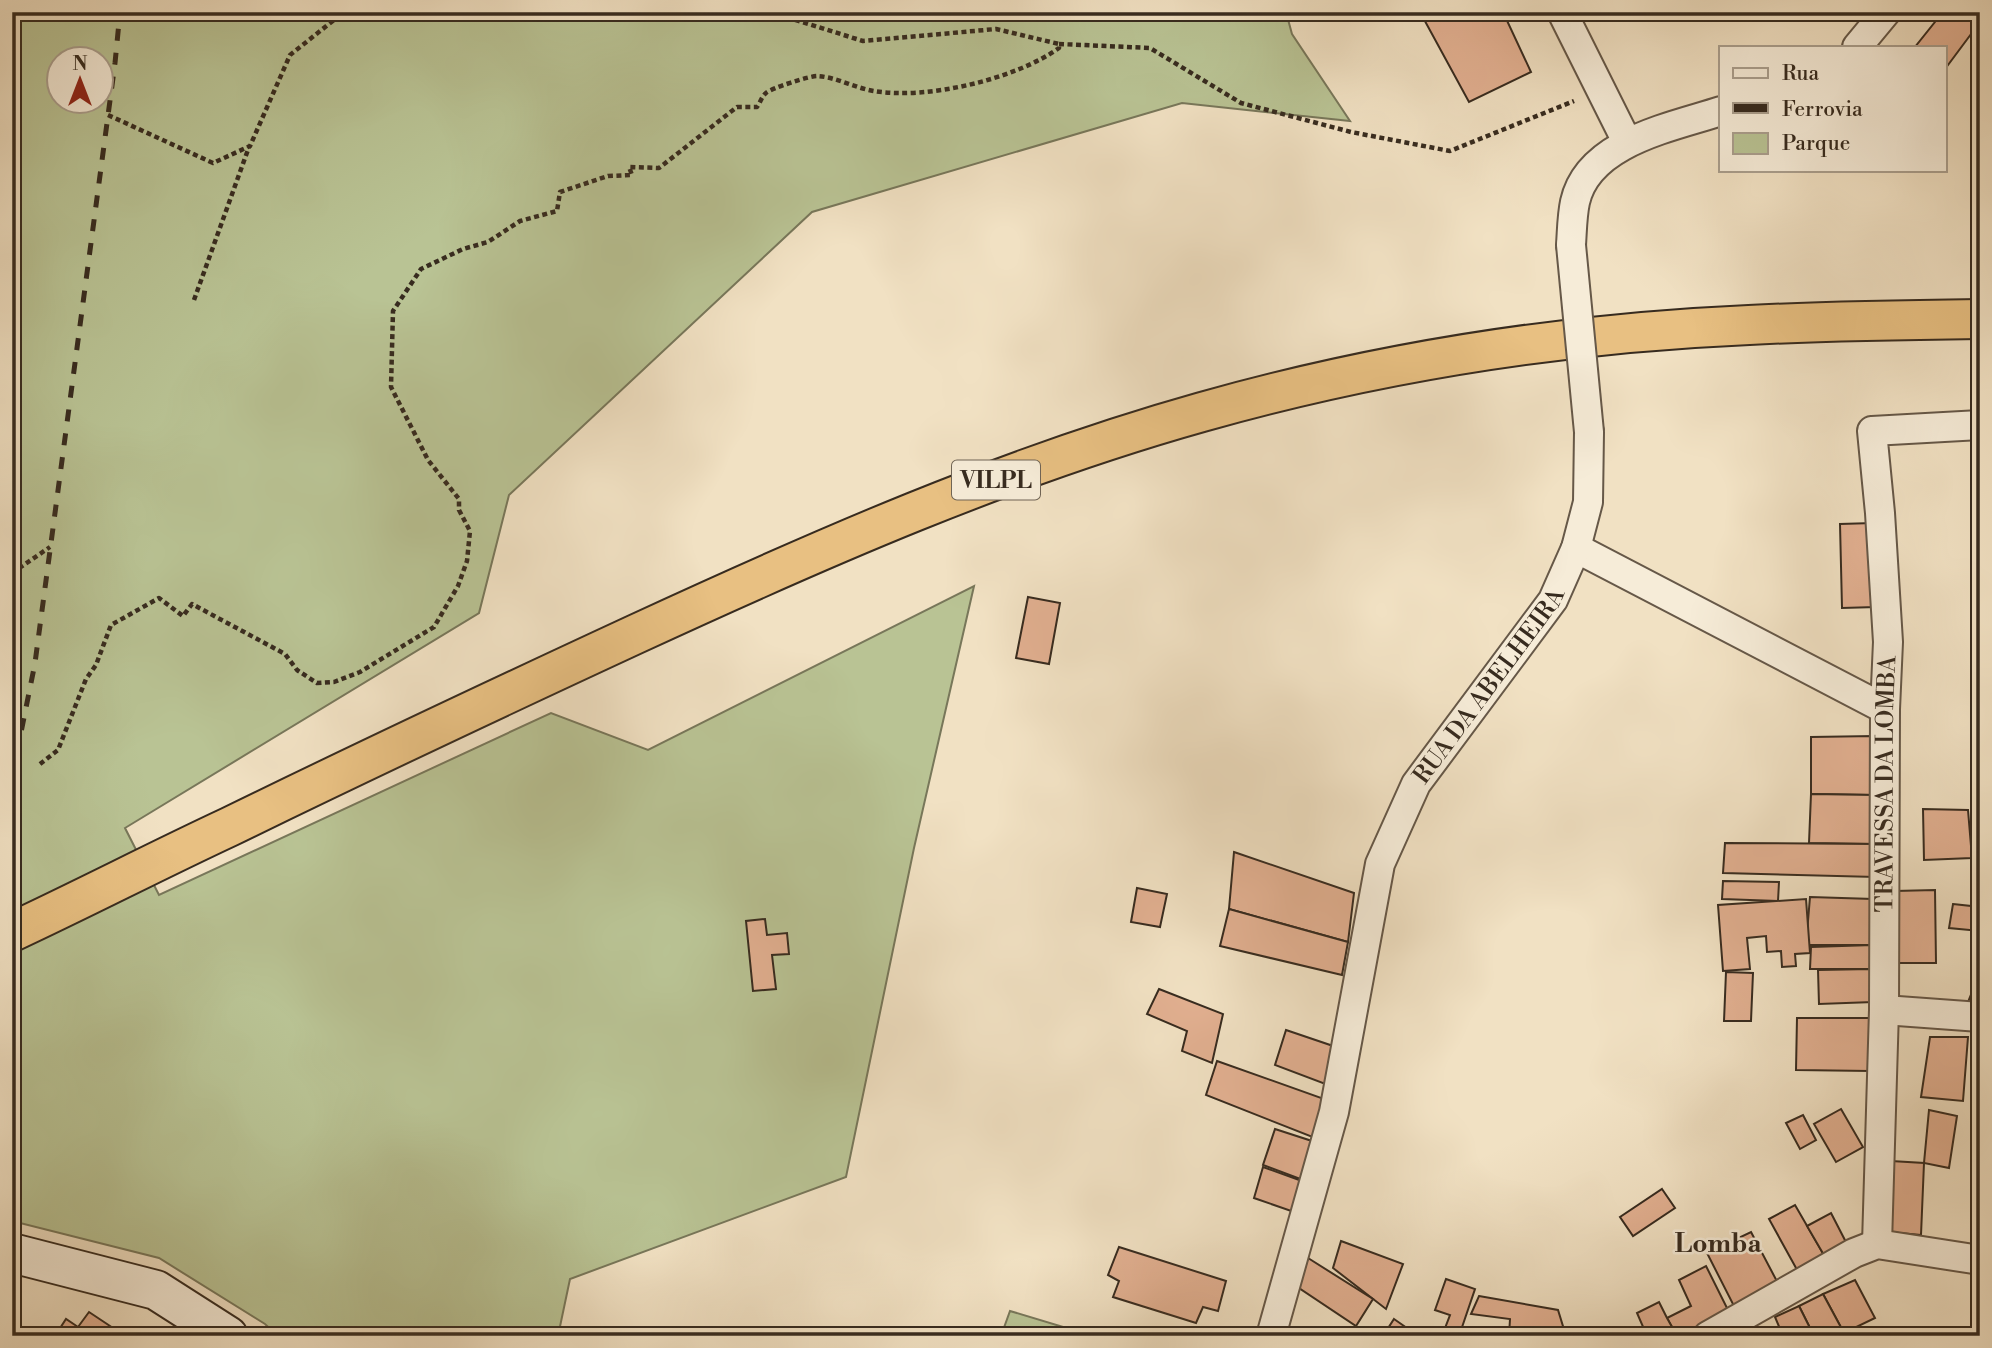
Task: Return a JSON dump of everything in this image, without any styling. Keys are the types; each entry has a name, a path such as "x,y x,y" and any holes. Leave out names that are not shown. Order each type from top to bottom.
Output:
{"highway":[{"name":"VILPL","path":"12,932 782,566 941,500 1103,441 1203,411 1303,386 1438,359 1531,345 1747,325 1980,319"}],"main road":[{"path":"12,1253 156,1290 228,1336"}],"street":[{"path":"1562,12 1627,142"},
{"path":"1858,46 1886,12"},
{"name":"RUA DA ABELHEIRA","path":"1271,1336 1334,1112 1380,864 1416,784 1553,600 1576,548 1588,502 1589,432 1571,245 1575,200 1587,176 1605,157 1627,142 1719,112"},
{"name":"TRAVESSA DA LOMBA","path":"1877,1244 1884,1010 1885,709 1888,642 1872,430 1980,425"},
{"path":"1576,548 1885,709"},
{"path":"1884,1010 1980,1017"},
{"path":"1708,1336 1854,1253 1877,1244 1980,1260"}],"path":[{"path":"194,300 250,146 289,55 345,12"},
{"path":"770,12 863,41 996,29 1059,44 1150,48 1241,103 1351,132 1450,151 1601,90"},
{"path":"40,764 58,750 86,679 96,666 111,625 159,598 183,616 191,604 215,616 285,654 297,670 317,683 334,682 360,672 434,627 458,586 467,561 470,531 459,510 459,499 428,460 391,387 393,311 421,269 463,249 488,242 520,221 557,211 560,192 608,177 632,175 629,167 659,168 737,107 757,107 766,93 790,84 814,76 873,92 907,94 997,78 1051,54 1059,48 1059,44"},
{"path":"108,116 213,163 250,146"},
{"path":"12,573 50,547"}],"green space":[{"path":"12,12 1286,12 1292,34 1350,121 1182,103 812,212 509,495 479,613 125,828 159,895 551,713 648,750 974,586 914,848 846,1177 570,1279 558,1336 278,1336 265,1324 159,1258 12,1221"},
{"path":"1010,1311 1093,1336 1001,1336"}],"building":[{"path":"1420,12 1503,12 1531,72 1469,102"},
{"path":"1943,12 1967,12 1980,22 1946,68 1946,46 1916,46"},
{"path":"1873,523 1876,607 1842,608 1840,524"},
{"path":"1028,597 1060,603 1049,664 1016,658"},
{"path":"1874,736 1875,795 1811,794 1811,737"},
{"path":"1811,794 1875,795 1875,844 1809,843"},
{"path":"1923,809 1968,810 1972,858 1924,860"},
{"path":"1725,843 1875,844 1876,877 1723,873"},
{"path":"1234,852 1354,893 1348,942 1229,909"},
{"path":"1723,881 1779,882 1778,901 1722,899"},
{"path":"1137,888 1167,894 1160,927 1131,922"},
{"path":"1935,890 1936,963 1897,963 1895,891"},
{"path":"1810,897 1873,899 1873,945 1806,945"},
{"path":"1806,899 1810,953 1795,954 1796,966 1782,967 1781,951 1767,952 1766,936 1747,938 1750,969 1723,971 1718,905"},
{"path":"1953,904 1980,907 1980,931 1949,928"},
{"path":"1229,909 1348,942 1342,975 1220,946"},
{"path":"765,919 767,935 787,933 789,954 772,955 776,989 753,991 746,921"},
{"path":"1873,945 1872,969 1810,969 1811,947"},
{"path":"1872,969 1873,1002 1819,1004 1818,970"},
{"path":"1726,972 1753,973 1751,1021 1724,1021"},
{"path":"1980,972 1980,1005 1968,1002"},
{"path":"1159,989 1223,1014 1212,1063 1182,1051 1187,1031 1147,1014"},
{"path":"1797,1018 1870,1018 1870,1071 1796,1070"},
{"path":"1286,1030 1339,1048 1328,1085 1275,1065"},
{"path":"1930,1037 1968,1037 1963,1101 1921,1097"},
{"path":"1217,1061 1327,1100 1315,1138 1206,1095"},
{"path":"1841,1109 1863,1147 1836,1162 1814,1124"},
{"path":"1929,1110 1957,1116 1949,1168 1924,1163"},
{"path":"1803,1115 1816,1140 1800,1149 1786,1123"},
{"path":"1275,1129 1315,1142 1303,1180 1263,1165"},
{"path":"1891,1161 1924,1163 1921,1235 1889,1232"},
{"path":"1263,1167 1302,1181 1294,1212 1254,1198"},
{"path":"1662,1189 1675,1208 1633,1236 1620,1217"},
{"path":"1795,1205 1828,1262 1801,1277 1769,1219"},
{"path":"1831,1213 1849,1248 1828,1262 1807,1226"},
{"path":"1751,1232 1781,1289 1737,1312 1707,1253"},
{"path":"1341,1241 1403,1264 1386,1309 1333,1268"},
{"path":"1119,1247 1226,1281 1218,1311 1203,1307 1196,1323 1113,1297 1119,1281 1108,1275"},
{"path":"1308,1258 1373,1299 1356,1326 1299,1288"},
{"path":"1706,1266 1732,1318 1697,1336 1677,1336 1667,1318 1691,1306 1679,1280"},
{"path":"1446,1279 1475,1289 1459,1336 1442,1336 1450,1315 1435,1310"},
{"path":"1855,1280 1875,1318 1844,1333 1823,1294"},
{"path":"1823,1294 1845,1336 1814,1336 1799,1306"},
{"path":"1479,1296 1558,1310 1566,1336 1509,1336 1510,1319 1471,1314"},
{"path":"1659,1302 1677,1336 1647,1336 1637,1313"},
{"path":"1799,1306 1814,1336 1783,1336 1775,1317"},
{"path":"89,1312 125,1336 55,1336 66,1319 78,1327"},
{"path":"1394,1319 1414,1333 1412,1336 1383,1336"}],"railway":[{"path":"12,777 35,663 120,12"}],"district":[{"name":"Lomba","path":"1718,1243"}]}
